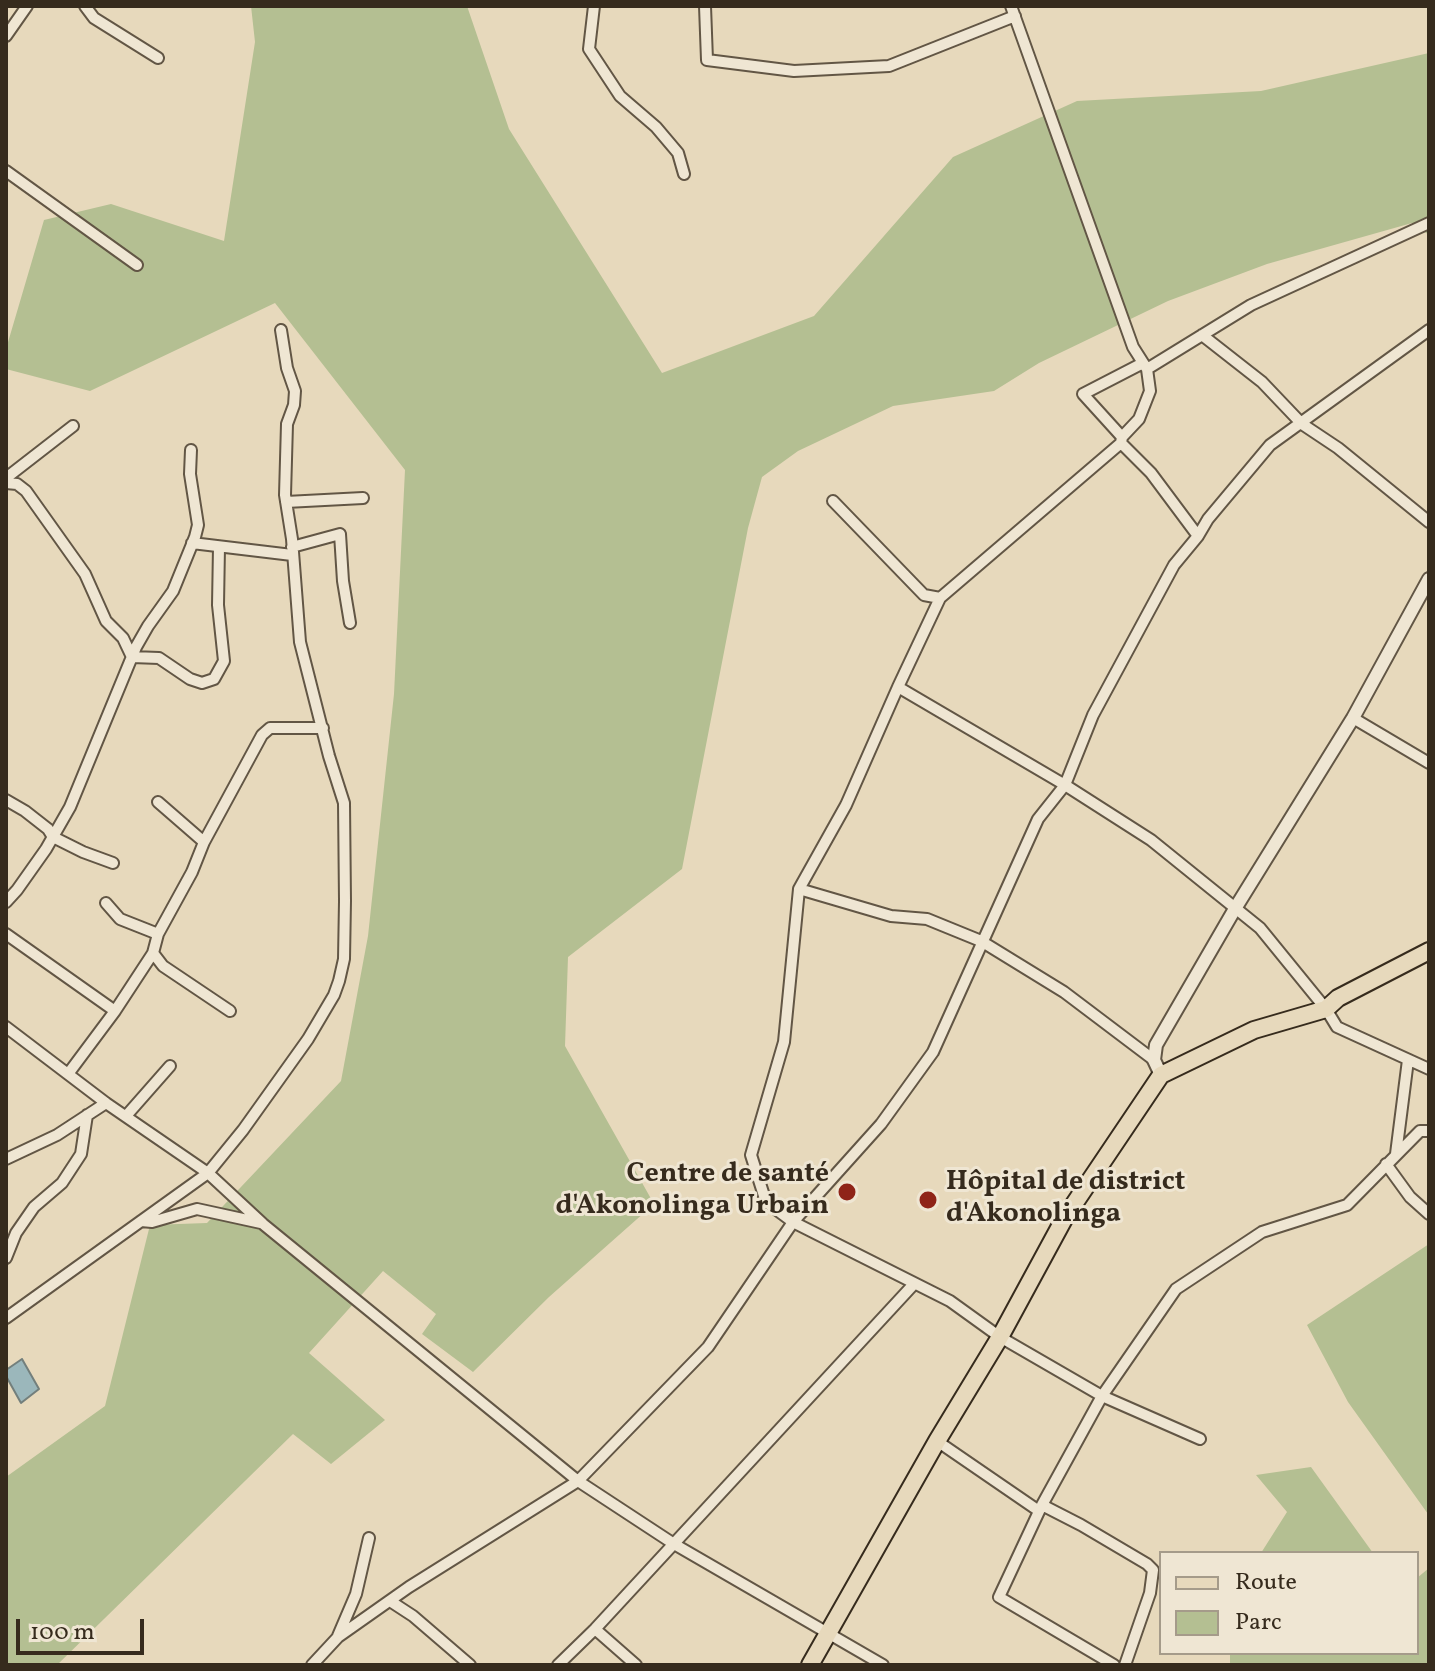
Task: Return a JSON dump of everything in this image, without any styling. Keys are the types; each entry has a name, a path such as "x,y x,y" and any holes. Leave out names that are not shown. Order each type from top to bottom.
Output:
{"main road":[{"path":"810,1665 1000,1337 1064,1219 1157,1068 1254,1030 1326,1009 1338,998 1429,951"}],"street":[{"path":"6,36 27,6"},
{"path":"85,6 94,18 158,58"},
{"path":"594,6 589,49 620,96 656,127 678,153 684,174"},
{"path":"705,6 707,60 794,71 889,66 1013,11 1133,347 1145,366 1150,391 1139,419 1121,440 940,598 846,805 799,889 784,1042 751,1155 766,1202 793,1222 950,1301 1000,1337 1102,1396 1200,1439"},
{"path":"6,171 137,265"},
{"path":"1198,536 1151,473 1083,394 1145,366 1251,305 1429,223"},
{"path":"6,1318 208,1173 308,1039 339,981 344,959 344,803 300,642 286,502 287,424 295,391 287,368 281,330"},
{"path":"312,1665 338,1637 409,1587 578,1481 708,1347 793,1222 881,1124 933,1052 1038,819 1065,785 1101,702 1174,565 1270,445 1429,330"},
{"path":"1202,335 1262,382 1302,424 1338,448 1429,522"},
{"path":"6,481 73,426"},
{"path":"6,902 53,837 81,782 132,657 148,626 173,591 198,525 190,474 191,450"},
{"path":"6,481 26,491 85,574 106,621 123,638 132,657"},
{"path":"286,502 363,498"},
{"path":"833,501 924,595 940,598"},
{"path":"192,543 292,551 340,534 350,623"},
{"path":"132,657 159,658 196,682 214,679 224,661 218,605 219,547"},
{"path":"1157,1068 1156,1045 1236,907 1353,718 1429,579"},
{"path":"898,687 1065,785 1151,840 1260,928 1337,1027 1429,1069"},
{"path":"1353,718 1429,763"},
{"path":"68,1074 153,953 158,934 192,872 204,842 267,730 323,728"},
{"path":"6,800 48,829 53,837 113,863"},
{"path":"158,802 204,842"},
{"path":"799,889 891,916 927,919 981,941 1064,992 1157,1068"},
{"path":"106,903 120,919 158,934"},
{"path":"6,934 115,1011"},
{"path":"153,953 163,966 230,1011"},
{"path":"6,1027 106,1103 208,1173 263,1224 578,1481 674,1544 883,1665"},
{"path":"1396,1154 1408,1060"},
{"path":"126,1116 170,1066"},
{"path":"6,1159 57,1135 106,1103"},
{"path":"6,1258 16,1233 34,1207 62,1183 81,1154 87,1115"},
{"path":"1114,1665 999,1597 1041,1508 1102,1396 1176,1289 1262,1232 1347,1205 1420,1131 1429,1131"},
{"path":"1386,1164 1410,1197 1429,1214"},
{"path":"141,1221 152,1222 197,1209 263,1224"},
{"path":"558,1665 595,1629 913,1285"},
{"path":"937,1441 1041,1508 1081,1525 1153,1570 1150,1593 1125,1665"},
{"path":"338,1637 356,1594 369,1538"},
{"path":"390,1601 413,1616 470,1665"},
{"path":"595,1629 636,1665"}],"green space":[{"path":"251,6 467,6 509,129 662,373 814,316 953,157 1077,101 1261,91 1429,53 1429,235 1412,223 1267,264 1168,301 1039,363 994,391 893,406 798,451 762,477 748,528 682,869 568,957 565,1046 654,1204 549,1297 473,1372 422,1334 436,1314 383,1271 309,1353 385,1420 331,1464 293,1434 57,1665 6,1665 6,1477 105,1406 150,1225 207,1223 341,1081 368,936 394,694 405,470 275,303 90,391 6,369 6,349 44,220 111,204 224,241 255,42"},
{"path":"1429,1244 1429,1520 1428,1514 1348,1402 1307,1325"},
{"path":"1311,1467 1372,1551 1262,1551 1287,1512 1256,1475"},
{"path":"1429,1568 1429,1665 1230,1665 1230,1655 1419,1655 1419,1576"}],"water":[{"path":"22,1359 39,1389 21,1403 6,1376 6,1370"}],"place":[{"name":"Centre de santé d'Akonolinga Urbain","path":"847,1192"},
{"name":"Hôpital de district d'Akonolinga","path":"928,1200"}]}
